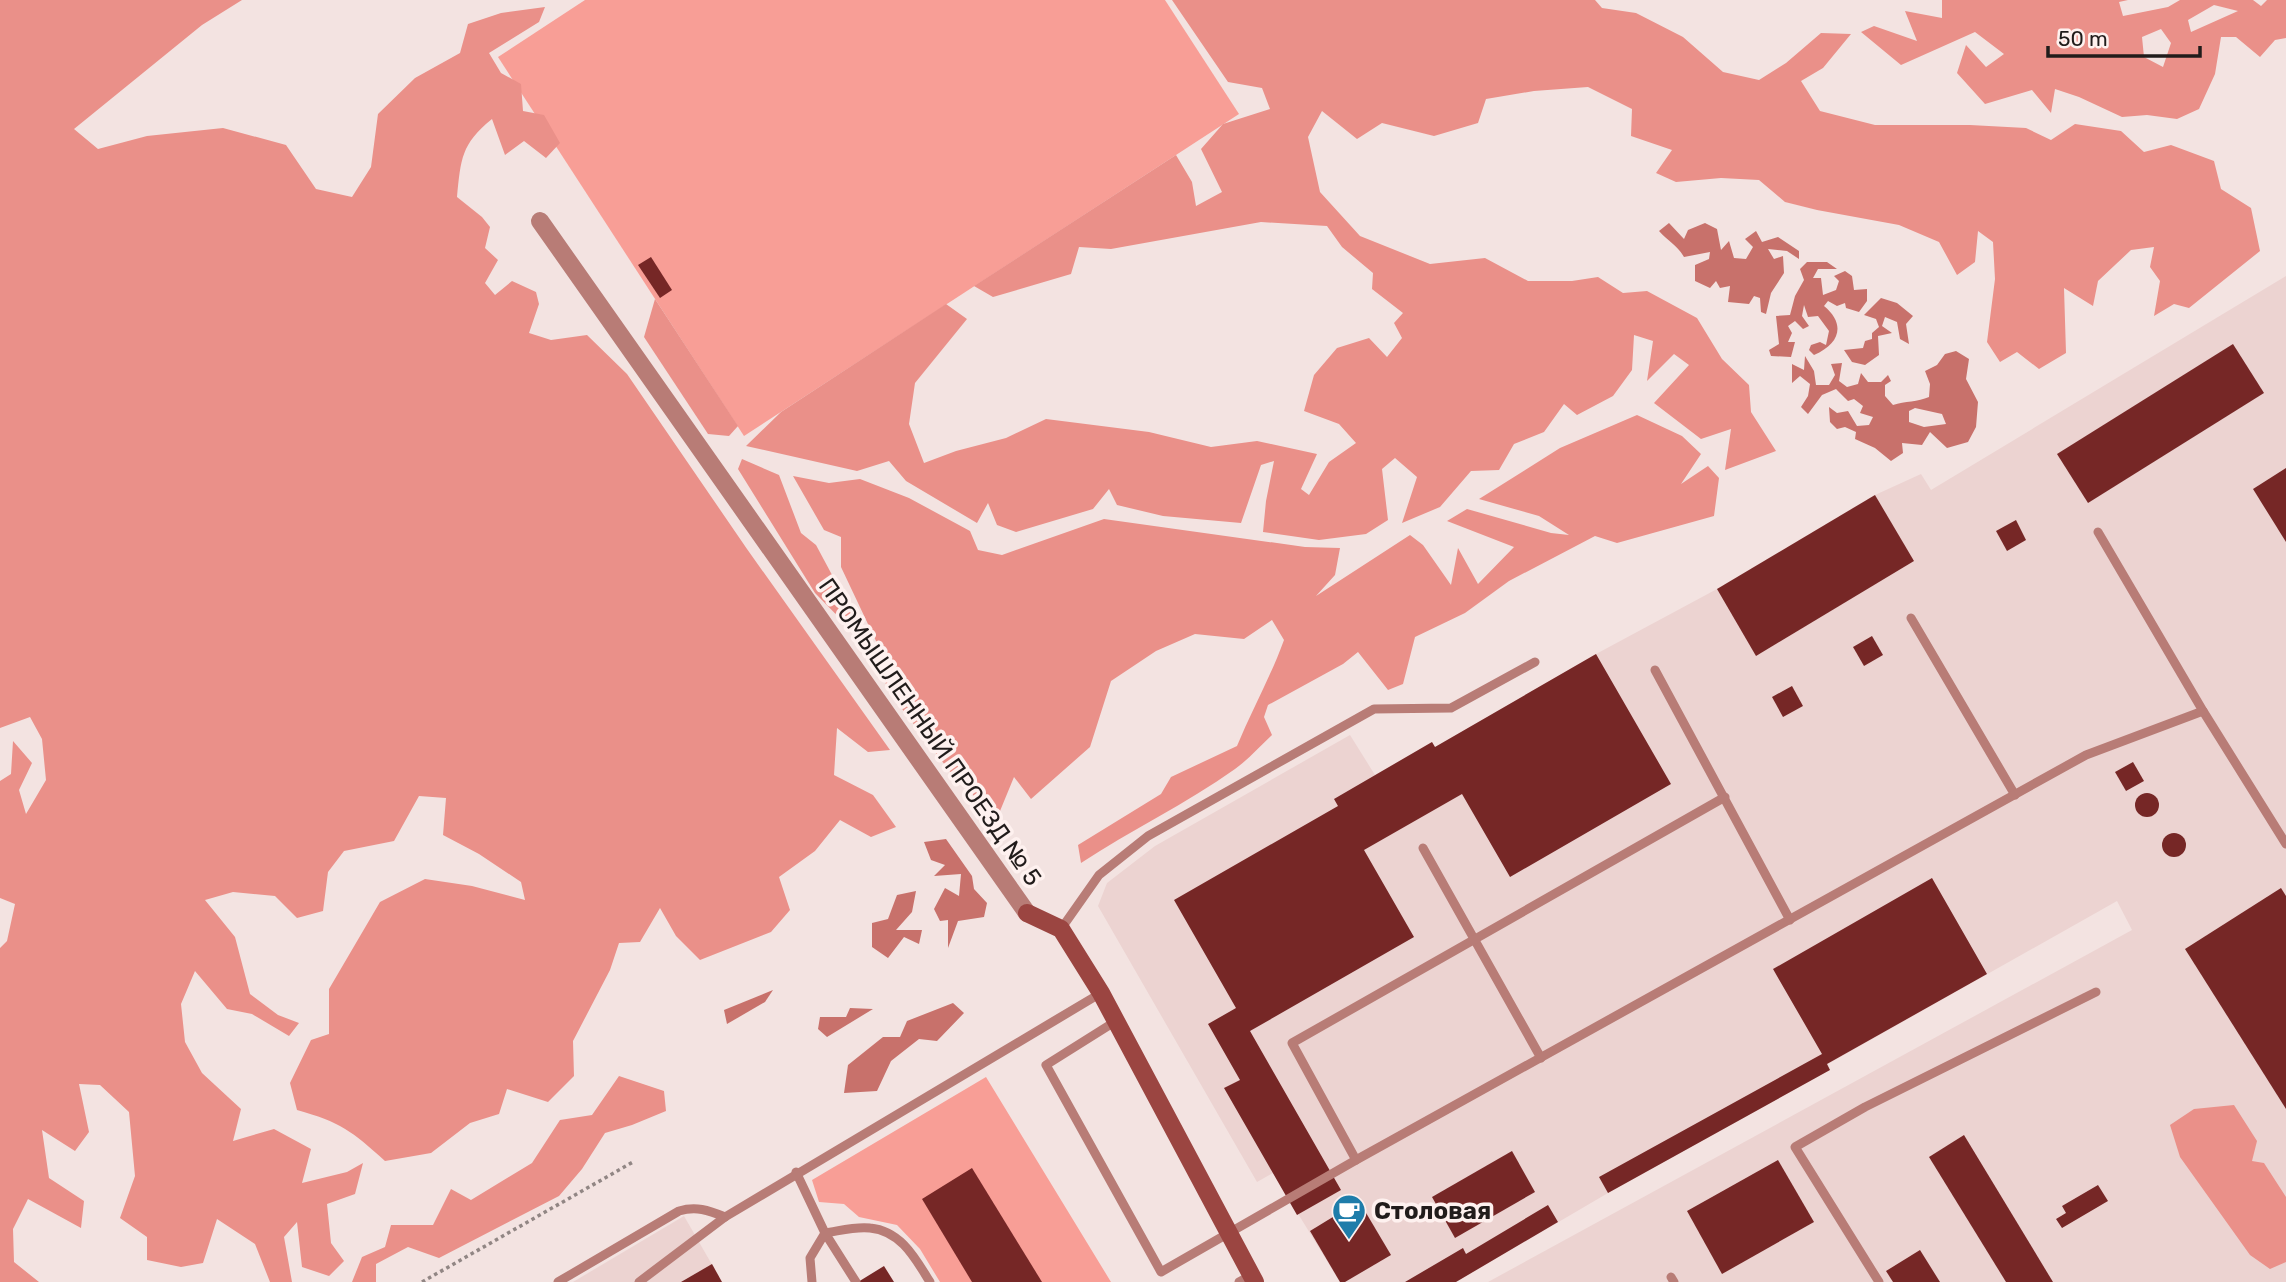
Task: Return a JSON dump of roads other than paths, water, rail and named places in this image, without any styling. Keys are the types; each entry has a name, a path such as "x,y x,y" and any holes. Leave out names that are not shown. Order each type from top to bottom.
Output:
{"street":[{"name":"ПРОМЫШЛЕННЫЙ ПРОЕЗД № 5","path":"540,220 1027,913 1061,929"},
{"path":"1061,929 1101,993 1229,1233 1248,1280"}],"lane":[{"path":"2098,532 2203,711 2286,844"},
{"path":"1911,618 2015,795"},
{"path":"1061,929 1099,875 1148,836 1350,722 1374,709 1451,708 1535,662"},
{"path":"1656,670 1790,920"},
{"path":"1116,1021 1046,1065 1161,1272 1356,1160 2086,755 2203,711"},
{"path":"1356,1160 1292,1043 1725,797"},
{"path":"1423,848 1541,1058"},
{"path":"1879,1282 1795,1147 1865,1107 2095,992"},
{"path":"639,1282 725,1217 796,1172 1101,993"},
{"path":"796,1172 825,1233 856,1282"},
{"path":"558,1282 679,1211 704,1208 725,1217"},
{"path":"825,1233 869,1227 891,1234 912,1252 930,1282"},
{"path":"813,1282 810,1258 825,1233"}],"place":[{"name":"Столовая","path":"1349,1241"}]}
